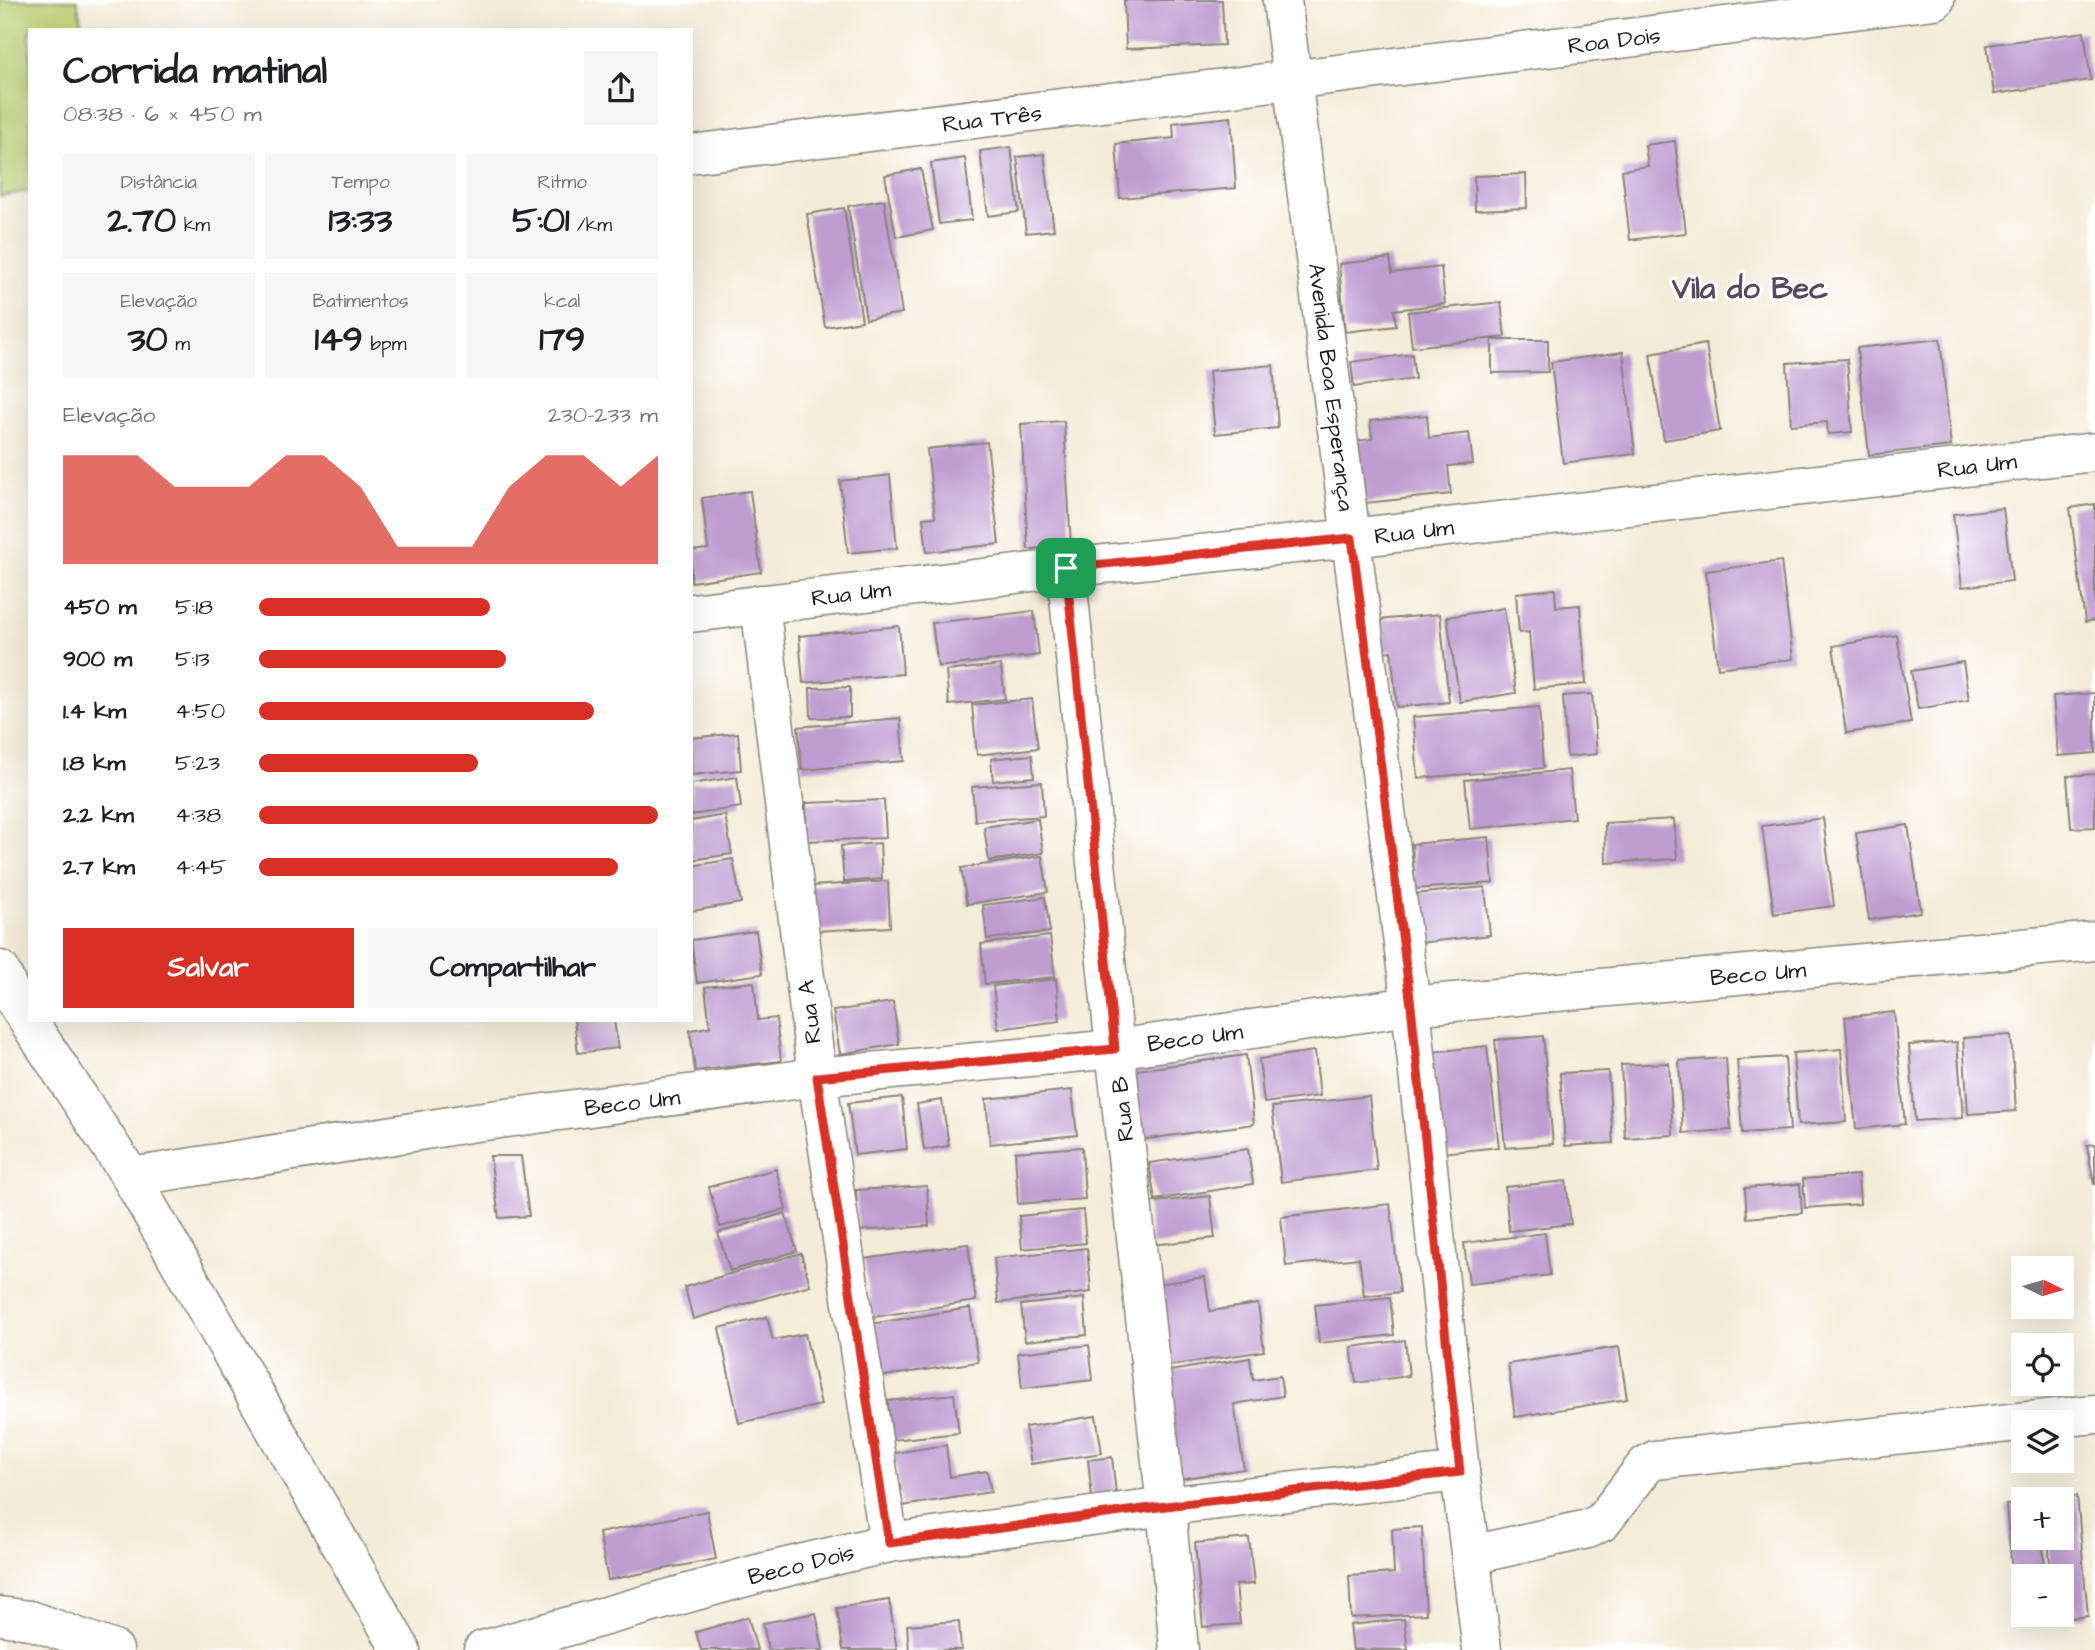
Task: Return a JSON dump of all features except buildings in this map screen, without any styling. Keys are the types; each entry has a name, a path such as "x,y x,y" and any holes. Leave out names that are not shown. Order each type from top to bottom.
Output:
{"street":[{"name":"Avenida Boa Esperança","path":"1282,0 1411,1006 1460,1472 1482,1650"},
{"name":"Roa Dois","path":"1292,81 1935,0"},
{"name":"Rua Três","path":"693,155 1292,81"},
{"name":"Rua Um","path":"693,613 2095,452"},
{"name":"Rua B","path":"1066,568 1179,1650"},
{"name":"Rua A","path":"760,604 817,1077 889,1543"},
{"name":"Beco Um","path":"131,1177 468,1123 817,1077 1115,1049 1411,1006 2095,941"},
{"path":"0,970 13,998 28,1021"},
{"path":"29,1022 131,1177 401,1650"},
{"path":"1471,1555 1588,1529 1602,1522 1646,1465 1655,1460 2095,1414"},
{"name":"Beco Dois","path":"483,1650 757,1574 889,1543 1166,1506 1460,1472"},
{"path":"0,1616 30,1620 114,1650"}],"green space":[{"path":"0,0 77,0 83,28 28,28 28,191 0,196"}],"district":[{"name":"Vila do Bec","path":"1750,288"}],"route":[{"path":"1352,538 1411,1006 1460,1472 1166,1506 889,1543 817,1077 1115,1049 1066,568 1352,538"}]}
